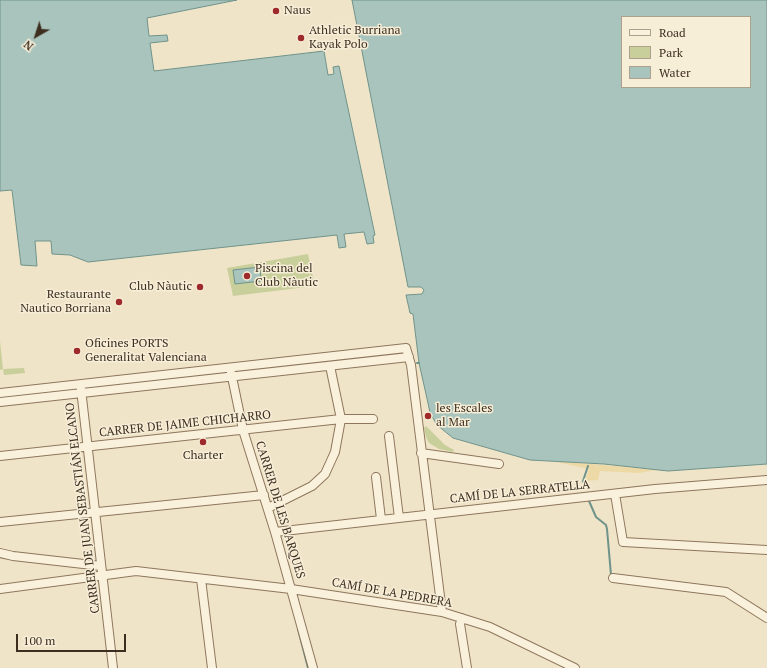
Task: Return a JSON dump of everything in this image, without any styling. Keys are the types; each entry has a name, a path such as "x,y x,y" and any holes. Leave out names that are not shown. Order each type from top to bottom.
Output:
{"street":[{"path":"0,393 406,348 409,357 442,612"},
{"path":"0,402 409,357"},
{"path":"268,508 312,486 325,474 335,452 341,419 330,366"},
{"name":"CARRER DE LES BARQUES","path":"230,367 243,430 268,508 313,668"},
{"name":"CARRER DE JUAN SEBASTIÁN ELCANO","path":"80,384 113,668"},
{"name":"CARRER DE JAIME CHICHARRO","path":"0,456 341,419 373,419"},
{"path":"389,436 399,518"},
{"path":"421,453 499,464"},
{"path":"376,477 381,519"},
{"name":"CAMÍ DE LA SERRATELLA","path":"275,532 615,494 767,480"},
{"path":"615,494 623,542 767,550"},
{"path":"0,522 264,495"},
{"path":"0,553 13,556 101,566"},
{"name":"CAMÍ DE LA PEDRERA","path":"0,590 136,571 291,589 442,612 497,630 575,668"},
{"path":"614,578 726,592 767,618"},
{"path":"201,579 212,668"},
{"path":"462,618 460,624 467,668"}],"green space":[{"path":"308,254 315,286 233,296 227,268"},
{"path":"0,341 3,369 0,370"},
{"path":"24,368 25,373 4,375 3,369"},
{"path":"426,426 445,445 454,450 453,452 439,449 429,443 424,428"}],"sand":[{"path":"552,461 657,470 639,473 600,471 598,480 585,481 589,469"}],"water":[{"path":"0,0 237,0 147,18 149,36 167,35 168,41 150,43 154,71 324,51 328,75 334,74 333,67 339,66 375,235 373,236 374,243 367,244 364,232 344,234 346,247 339,248 337,235 88,262 70,255 52,254 51,241 35,241 37,266 21,265 12,190 0,191"},
{"path":"352,0 767,0 767,464 668,471 604,464 530,460 453,438 437,425 430,413 419,363 413,314 410,313 406,295 422,294 424,290 421,287 408,287"},
{"name":"Piscina del Club Nàutic","path":"260,267 261,281 235,284 233,270"}],"waterway":[{"path":"586,487 583,481 588,466"},
{"path":"589,501 596,517 606,525 611,575"},
{"path":"298,629 308,668"}],"place":[{"name":"Naus","path":"276,11"},
{"name":"Athletic Burriana Kayak Polo","path":"301,38"},
{"name":"Piscina del Club Nàutic","path":"247,276"},
{"name":"Club Nàutic","path":"200,287"},
{"name":"Restaurante Nautico Borriana","path":"119,302"},
{"name":"Oficines PORTS Generalitat Valenciana","path":"77,351"},
{"name":"les Escales al Mar","path":"428,416"},
{"name":"Charter","path":"203,442"}]}
